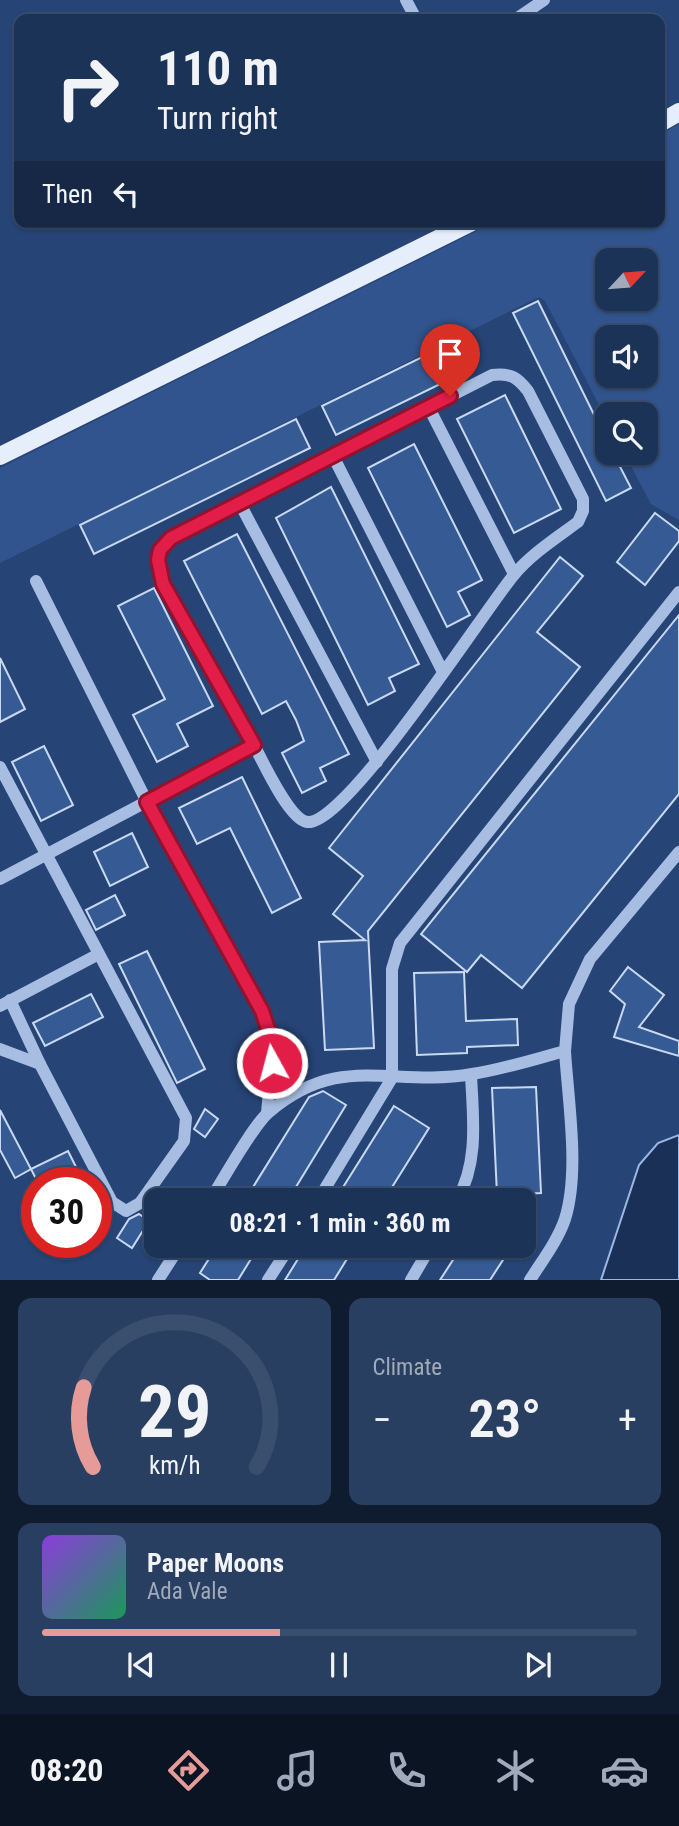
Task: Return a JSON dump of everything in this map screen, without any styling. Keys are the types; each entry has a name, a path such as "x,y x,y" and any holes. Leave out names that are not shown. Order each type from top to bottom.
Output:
{"main road":[{"path":"0,456 460,228"}],"street":[{"path":"523,14 544,0"},
{"path":"506,373 516,377 528,391 583,499 583,510 578,522 514,574 377,762 330,814 317,822 303,821 292,812 163,584 158,560 160,550 171,538 333,456 492,375 506,373"},
{"path":"429,406 514,574"},
{"path":"333,456 443,672"},
{"path":"239,502 377,762"},
{"path":"36,581 147,802 262,1011 273,1044 272,1083 267,1113 218,1188"},
{"path":"325,1188 392,1078 392,969 400,943 679,592"},
{"path":"0,879 254,745"},
{"path":"0,767 97,955 186,1118 184,1141 141,1203 126,1211 113,1202 5,1003 97,955"},
{"path":"530,1280 564,1220 569,1198 571,1165 565,1051 569,1004 590,959 679,852"},
{"path":"0,1049 40,1065"},
{"path":"267,1113 314,1083 341,1075 392,1078 471,1075 565,1051"},
{"path":"464,1188 469,1180 473,1148 471,1075"},
{"path":"158,1280 172,1258"},
{"path":"268,1280 282,1258"},
{"path":"411,1280 424,1258"}],"shaded area":[{"path":"679,124 679,520 651,504 630,465 658,465 658,402 598,402 545,301 539,297 0,563 0,468 483,228 665,228 665,132"},
{"path":"679,1135 679,1280 601,1280 639,1165 658,1143"}],"building":[{"path":"538,301 595,417 595,465 619,465 631,488 606,501 513,313"},
{"path":"459,339 473,368 336,435 322,406"},
{"path":"505,395 561,509 514,533 457,419"},
{"path":"296,419 310,448 94,554 80,525"},
{"path":"414,444 482,580 458,592 470,615 447,627 368,468"},
{"path":"331,487 419,664 389,678 395,691 368,705 276,518"},
{"path":"655,513 679,531 679,541 645,585 617,562"},
{"path":"237,534 349,754 320,768 326,781 302,793 282,753 304,741 296,720 286,701 262,714 184,561"},
{"path":"560,557 583,576 537,632 580,667 368,931 374,1048 325,1050 319,942 365,940 333,914 363,876 329,848"},
{"path":"154,588 213,706 177,724 188,746 157,762 133,715 165,699 118,606"},
{"path":"679,615 679,794 522,988 481,955 467,972 421,934"},
{"path":"0,658 25,709 0,722"},
{"path":"44,746 73,805 41,821 12,762"},
{"path":"242,777 301,898 272,913 230,828 197,844 179,808"},
{"path":"132,833 148,867 110,886 94,852"},
{"path":"115,895 125,915 96,930 86,910"},
{"path":"147,951 205,1069 177,1083 119,964"},
{"path":"628,967 664,995 639,1027 679,1041 679,1056 614,1037 625,1004 610,991"},
{"path":"464,972 466,1021 517,1019 518,1045 467,1047 467,1053 417,1055 414,973"},
{"path":"91,994 103,1017 45,1046 33,1023"},
{"path":"536,1087 541,1193 536,1193 536,1188 497,1188 492,1088"},
{"path":"323,1091 346,1105 295,1188 252,1188 309,1097"},
{"path":"394,1106 429,1128 392,1188 343,1188"},
{"path":"205,1109 218,1119 205,1137 194,1129"},
{"path":"0,1110 30,1167 21,1167 21,1175 15,1178 0,1150"},
{"path":"68,1151 76,1167 35,1167"},
{"path":"139,1214 144,1218 144,1229 132,1248 117,1238 129,1219"},
{"path":"209,1258 252,1258 238,1280 210,1280 200,1273"},
{"path":"299,1258 348,1258 334,1280 285,1280"},
{"path":"454,1258 504,1258 490,1280 440,1280"}],"route":[{"path":"272,1063 273,1044 262,1011 147,802 254,745 163,584 158,560 160,550 171,538 450,396"}]}
